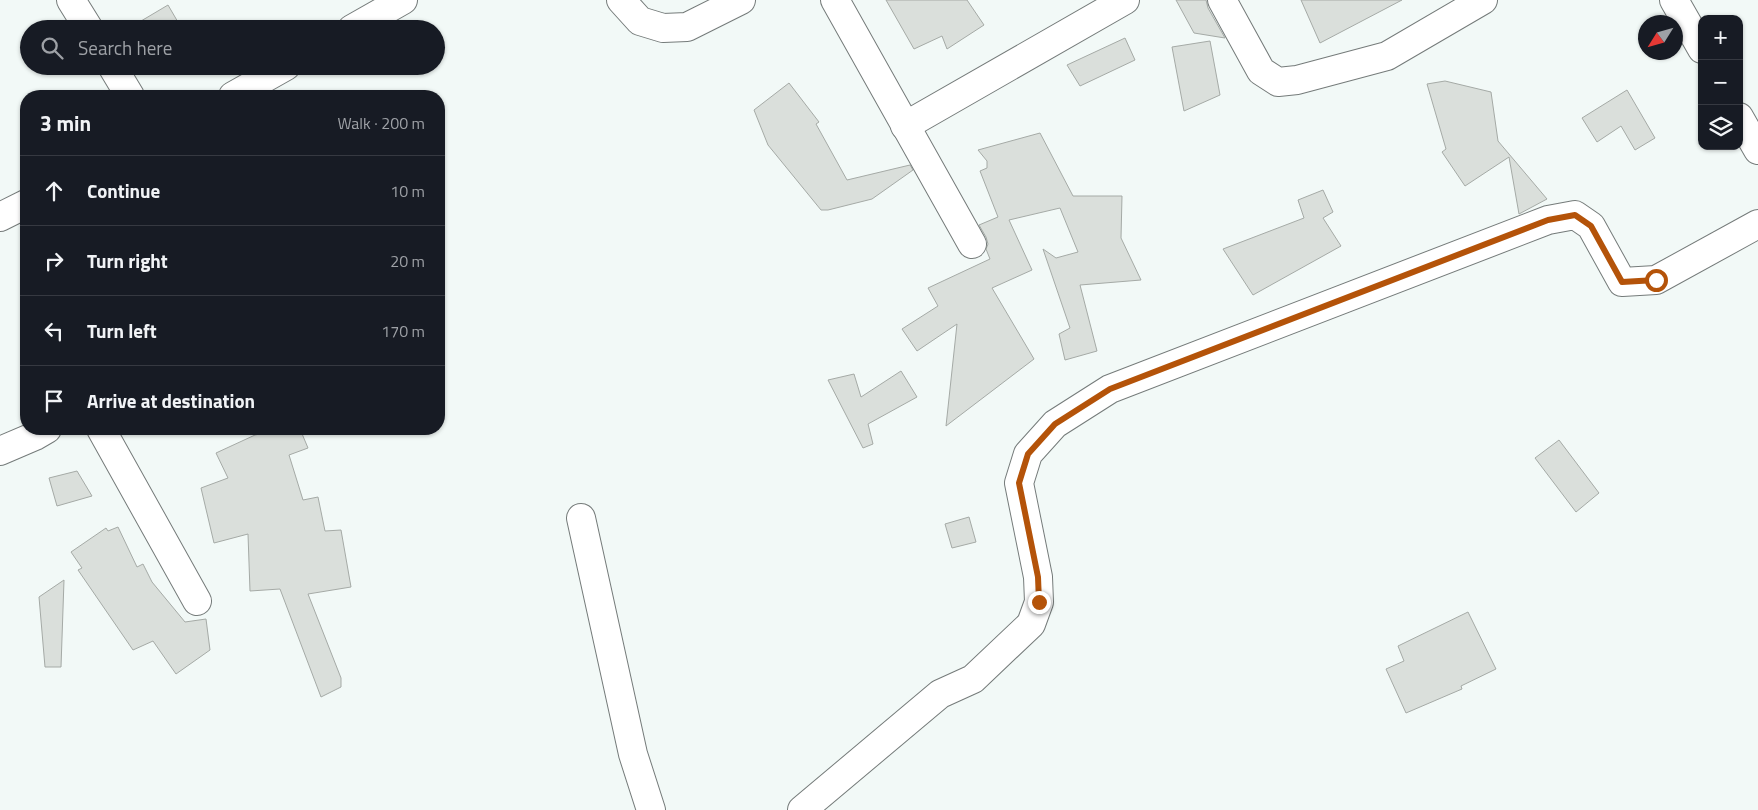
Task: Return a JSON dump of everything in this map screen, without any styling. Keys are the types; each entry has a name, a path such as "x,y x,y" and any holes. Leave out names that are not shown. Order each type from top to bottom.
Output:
{"street":[{"path":"71,0 83,20"},
{"path":"621,0 640,21 663,28 686,27 741,0"},
{"path":"835,0 972,244"},
{"path":"906,126 1125,0"},
{"path":"1222,0 1261,71 1278,82 1297,80 1387,56 1469,3"},
{"path":"1674,0 1698,43"},
{"path":"367,20 399,1"},
{"path":"117,75 126,90"},
{"path":"244,90 270,75"},
{"path":"1743,124 1758,150"},
{"path":"0,218 20,207"},
{"path":"802,810 940,694 972,679 1031,624 1039,602 1038,577 1019,483 1028,454 1055,424 1079,407 1110,389 1548,220 1575,215 1591,226 1622,282 1656,280 1758,224"},
{"path":"0,451 37,435"},
{"path":"104,435 198,601"},
{"path":"581,518 633,754 651,810"}],"building":[{"path":"886,0 967,0 984,25 947,49 942,36 914,49"},
{"path":"1176,0 1206,0 1208,8 1225,38 1194,33"},
{"path":"1301,0 1402,0 1320,43"},
{"path":"168,5 177,20 143,20"},
{"path":"1125,38 1135,60 1080,86 1067,65"},
{"path":"1210,41 1220,95 1184,111 1172,47"},
{"path":"1445,81 1491,92 1498,141 1547,199 1519,214 1509,157 1465,186 1442,152 1446,149 1427,84"},
{"path":"789,83 819,122 816,124 847,180 910,165 913,170 872,199 821,210 768,145 754,110"},
{"path":"1627,90 1655,138 1635,150 1621,126 1597,142 1582,118"},
{"path":"1040,133 1073,196 1122,196 1121,238 1141,280 1080,285 1097,351 1065,360 1059,334 1070,328 1043,249 1056,258 1078,252 1060,208 1009,220 1032,270 992,288 1034,359 946,426 957,324 917,351 902,329 938,306 928,288 990,259 986,249 988,244 986,237 979,225 998,217 980,171 987,168 987,161 978,150"},
{"path":"1323,190 1333,212 1323,218 1341,246 1253,295 1223,249 1304,218 1298,200"},
{"path":"901,371 917,397 868,424 873,444 863,448 828,380 854,374 861,397"},
{"path":"255,435 303,435 308,448 289,455 303,500 318,497 325,531 341,530 351,587 308,594 341,678 341,687 321,697 280,589 250,591 248,534 214,543 201,488 228,478 216,453"},
{"path":"1559,440 1599,493 1576,512 1535,458"},
{"path":"77,471 92,496 57,506 49,478"},
{"path":"969,517 976,542 952,548 945,524"},
{"path":"118,527 137,567 143,564 152,582 185,622 206,619 210,650 176,674 153,641 133,650 78,570 82,568 71,552 106,528 108,531"},
{"path":"64,580 61,667 45,667 39,597"},
{"path":"1468,612 1496,669 1461,686 1462,689 1406,713 1386,669 1404,661 1398,646"}],"route":[{"path":"1039,602 1038,577 1019,483 1028,454 1055,424 1110,389 1548,220 1575,215 1591,226 1622,282 1656,280"}]}
